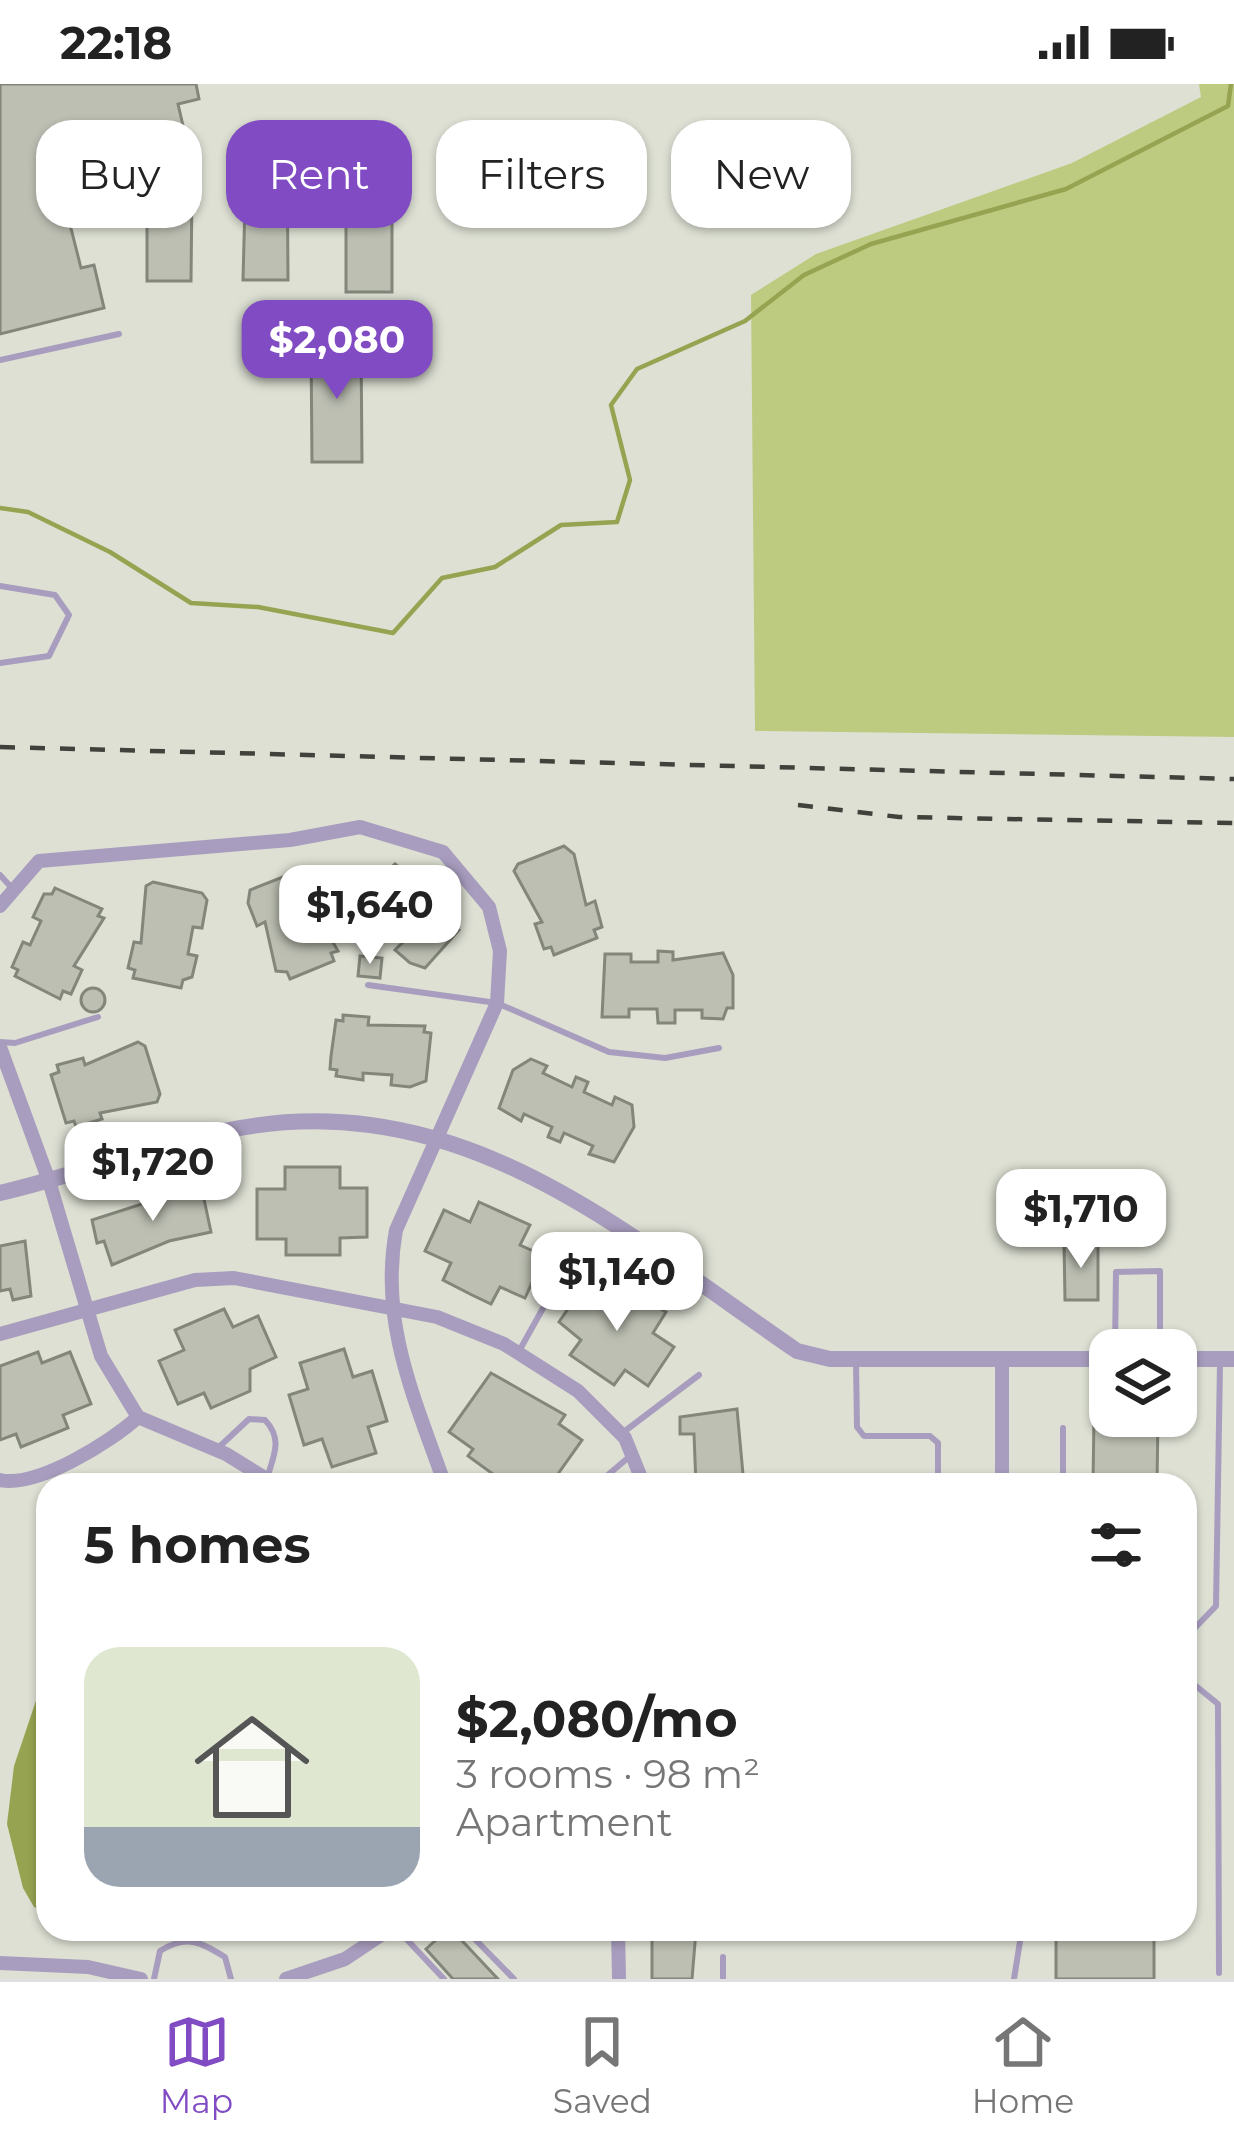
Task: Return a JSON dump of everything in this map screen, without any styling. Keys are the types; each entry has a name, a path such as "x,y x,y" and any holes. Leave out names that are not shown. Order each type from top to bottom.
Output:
{"street":[{"path":"0,906 39,861 290,840 360,827 443,852 489,907 500,951 497,1004 396,1230 390,1306 394,1342 442,1473"},
{"path":"0,1044 49,1181 100,1356 138,1417 257,1473"},
{"path":"0,1193 229,1130 351,1124 437,1139 496,1157 554,1185 797,1351 856,1359 1089,1359"},
{"path":"0,1334 195,1280 234,1278 390,1306 437,1317 518,1353 578,1391 620,1434 639,1473"},
{"path":"1002,1358 1002,1473"},
{"path":"40,1473 77,1459 138,1417"},
{"path":"0,1480 14,1483 36,1475"},
{"path":"286,1979 345,1958 373,1941"},
{"path":"618,1941 619,1979"},
{"path":"0,1963 88,1967 140,1979"}],"lane":[{"path":"0,360 119,334"},
{"path":"0,586 55,595 69,615 49,656 0,663"},
{"path":"0,875 14,890"},
{"path":"368,986 497,1004 609,1052 665,1058 719,1048"},
{"path":"0,1044 98,1017"},
{"path":"518,1353 566,1267"},
{"path":"1115,1329 1116,1272 1160,1270 1160,1329"},
{"path":"856,1359 856,1427 864,1436 930,1436 938,1443 938,1473"},
{"path":"1197,1626 1216,1606 1227,1359"},
{"path":"620,1434 699,1375"},
{"path":"215,1450 249,1419 265,1420 275,1431 273,1473"},
{"path":"1063,1428 1063,1473"},
{"path":"610,1473 632,1455"},
{"path":"1197,1686 1218,1704 1219,1973"},
{"path":"154,1979 160,1951 175,1941"},
{"path":"199,1941 225,1957 231,1979"},
{"path":"405,1941 443,1979"},
{"path":"477,1941 514,1979"},
{"path":"1014,1979 1020,1941"},
{"path":"723,1979 724,1958"}],"shaded area":[{"path":"1199,84 1234,84 1234,737 755,731 751,295 816,254 1072,163 1201,97"},
{"path":"36,1701 36,1908 23,1888 7,1824 14,1766"}],"building":[{"path":"0,84 196,84 199,99 178,104 182,120 36,120 36,228 71,228 81,268 94,265 104,308 0,334"},
{"path":"147,228 192,228 191,281 147,281"},
{"path":"244,228 288,228 288,280 243,280"},
{"path":"346,228 392,228 392,292 346,292"},
{"path":"311,343 361,343 362,462 312,462"},
{"path":"564,846 574,854 586,905 595,901 602,927 594,930 597,938 554,955 551,947 544,949 535,924 542,922 514,871 518,864"},
{"path":"395,864 418,883 414,888 431,905 439,902 458,922 454,926 459,930 425,968 395,950 402,943 380,923 374,930 354,911 359,907 354,902"},
{"path":"298,871 308,878 318,902 311,904 338,951 331,953 334,961 290,979 287,972 276,971 265,922 257,926 248,903 250,890"},
{"path":"153,882 202,893 207,900 202,928 193,927 188,954 197,956 192,977 183,980 181,988 133,978 135,970 128,968 134,942 141,943 146,886"},
{"path":"55,888 102,909 98,916 104,918 74,966 82,970 71,994 63,991 60,999 15,976 18,970 12,967 23,942 30,945 41,921 33,917 44,894 52,894"},
{"path":"658,951 673,952 673,960 723,953 733,975 733,1008 727,1008 723,1019 702,1018 702,1010 675,1010 675,1023 658,1023 657,1009 629,1009 629,1017 602,1017 605,954 631,954 631,962 658,962"},
{"path":"360,956 382,958 380,978 358,976"},
{"path":"93,988 102,991 102,1009 93,1012 84,1009 81,1000 84,991"},
{"path":"343,1015 369,1017 368,1025 425,1026 424,1032 431,1033 426,1081 410,1087 391,1085 392,1075 363,1073 363,1080 336,1076 337,1070 330,1069 331,1056 336,1020 343,1021"},
{"path":"138,1042 145,1046 160,1094 157,1102 100,1113 102,1119 76,1127 74,1121 66,1123 51,1075 59,1072 57,1065 83,1058 85,1065"},
{"path":"531,1059 547,1066 543,1073 572,1087 576,1077 588,1082 584,1092 612,1105 615,1097 632,1105 634,1127 614,1162 589,1154 593,1146 564,1133 560,1142 548,1137 552,1127 524,1114 521,1121 499,1108 513,1070"},
{"path":"285,1167 340,1167 340,1188 367,1188 367,1237 340,1238 340,1255 286,1255 286,1239 257,1239 257,1189 285,1189"},
{"path":"201,1185 211,1232 169,1241 112,1265 104,1241 97,1243 92,1220"},
{"path":"479,1202 530,1225 520,1245 544,1256 525,1298 500,1287 491,1304 443,1280 451,1263 425,1251 444,1210 470,1222"},
{"path":"25,1241 31,1296 13,1300 10,1289 0,1291 0,1246"},
{"path":"1098,1241 1098,1300 1065,1300 1064,1242"},
{"path":"585,1284 608,1299 618,1285 666,1312 653,1333 674,1347 648,1386 625,1370 614,1385 570,1355 581,1340 559,1322"},
{"path":"224,1309 233,1327 258,1316 276,1357 250,1369 250,1391 211,1408 204,1393 178,1404 159,1361 184,1350 175,1330"},
{"path":"344,1349 353,1377 372,1371 387,1421 368,1427 376,1453 332,1467 322,1439 304,1445 289,1395 308,1389 300,1363"},
{"path":"38,1352 42,1363 70,1352 91,1404 63,1415 68,1428 21,1447 16,1434 0,1440 0,1366"},
{"path":"491,1373 565,1415 559,1424 582,1440 559,1473 491,1473 468,1456 473,1449 449,1432"},
{"path":"737,1409 743,1473 696,1473 694,1434 680,1434 680,1417"},
{"path":"1094,1437 1158,1437 1157,1473 1093,1473"},
{"path":"435,1941 462,1941 498,1979 453,1979 426,1949"},
{"path":"652,1941 695,1941 692,1979 652,1979"},
{"path":"1056,1941 1154,1941 1154,1979 1056,1979"}],"waterway":[{"path":"0,508 28,512 110,552 191,603 258,607 393,633 442,578 495,567 561,525 617,522 630,480 611,405 637,369 745,321 804,275 871,244 1066,189 1228,106 1231,84"}],"railway":[{"path":"0,747 1234,779"},
{"path":"798,805 899,817 1234,823"}]}
